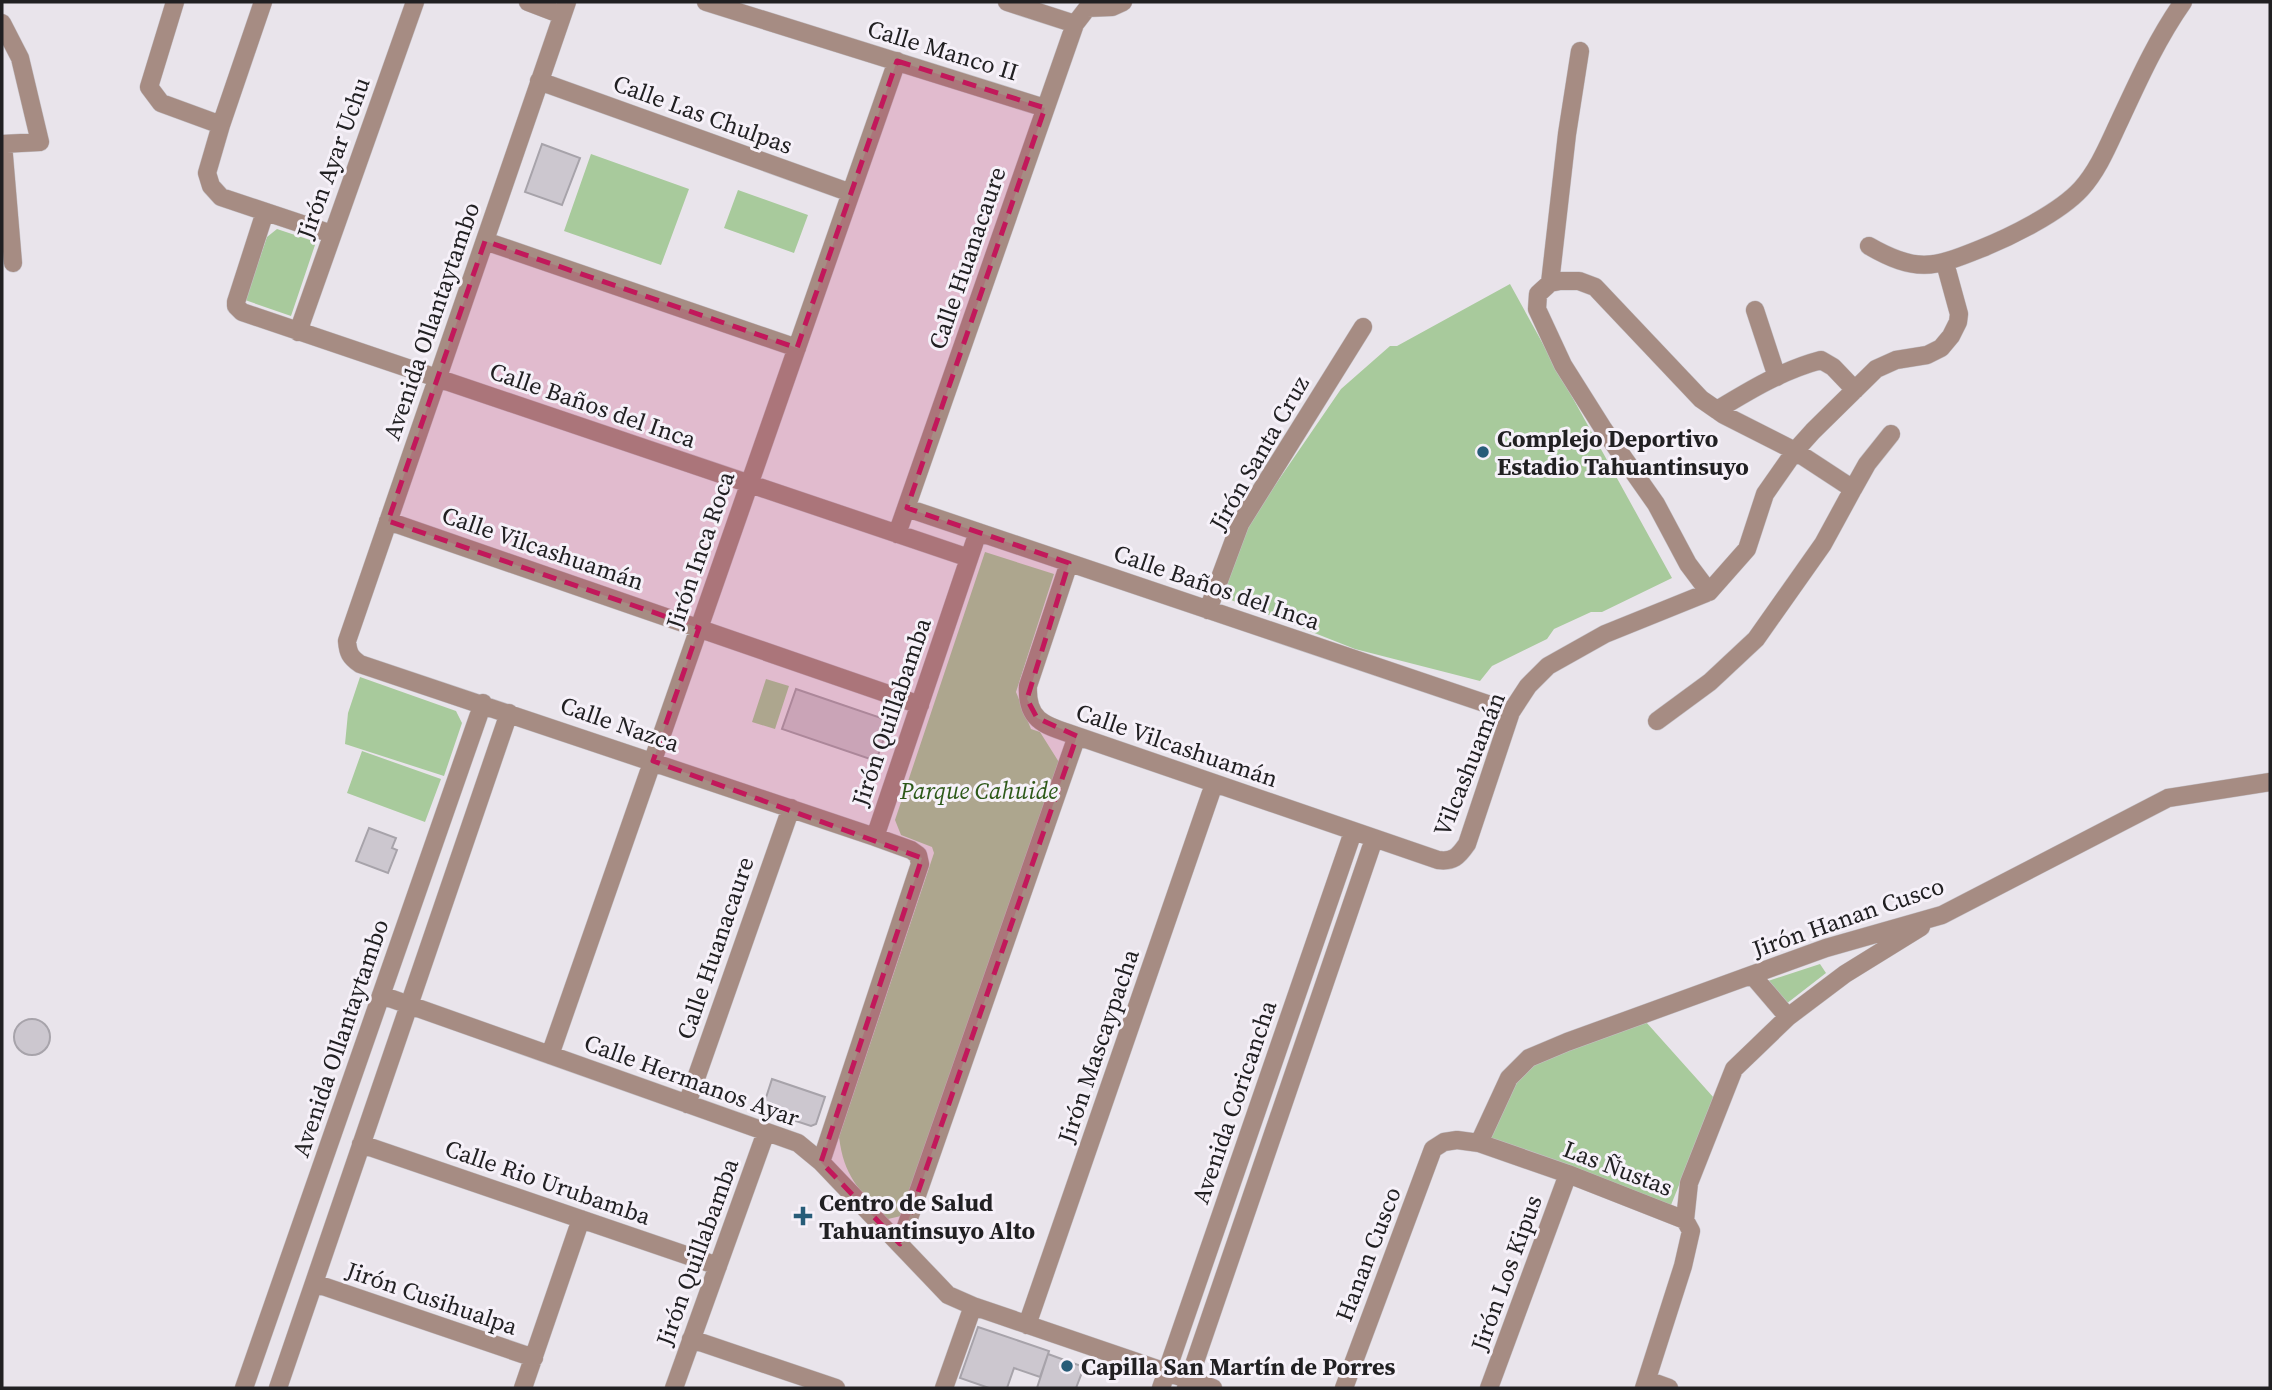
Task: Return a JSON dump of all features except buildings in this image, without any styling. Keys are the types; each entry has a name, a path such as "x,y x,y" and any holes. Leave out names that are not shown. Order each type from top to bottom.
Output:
{"street":[{"path":"175,2 149,87 161,103 221,125"},
{"path":"263,2 207,173 211,186 222,197 332,234"},
{"name":"Jirón Ayar Uchu","path":"298,331 415,2"},
{"path":"528,2 564,8"},
{"name":"Calle Manco II","path":"706,2 1045,108"},
{"path":"1007,2 1075,24"},
{"path":"1090,5 1112,7 1123,2"},
{"path":"1870,246 1898,261 1920,266 1945,263 1992,244 2059,208 2083,187 2101,160 2158,40 2183,2"},
{"name":"Calle Huanacaure","path":"897,534 1075,24 1090,5"},
{"name":"Avenida Ollantaytambo","path":"351,657 347,641 564,8"},
{"path":"2,23 8,46 20,58 40,142 2,144 13,263"},
{"path":"1550,283 1567,134 1580,51"},
{"name":"Jirón Inca Roca","path":"550,1055 897,61"},
{"name":"Calle Las Chulpas","path":"539,81 851,193"},
{"name":"Calle Baños del Inca","path":"265,212 236,302 242,312 969,558"},
{"path":"485,241 797,348"},
{"name":"Vilcashuamán","path":"1459,856 1467,844 1511,712 1528,686 1548,666 1605,634 1709,592 1747,549 1765,494 1795,452 1876,369 1896,360 1927,355 1941,348 1951,336 1959,314 1945,263"},
{"path":"1709,592 1688,564 1656,503 1604,430 1563,365 1537,309 1538,294 1550,283 1570,280 1595,287 1678,376 1717,410 1795,452 1853,489"},
{"path":"1755,310 1777,377"},
{"name":"Jirón Santa Cruz","path":"1208,610 1240,524 1363,327"},
{"path":"1717,410 1800,365 1821,360 1833,367 1855,390"},
{"path":"1657,720 1710,682 1756,639 1823,544 1867,464 1891,435"},
{"name":"Calle Baños del Inca","path":"907,508 1511,712"},
{"name":"Calle Vilcashuamán","path":"388,521 919,705"},
{"name":"Jirón Quillabamba","path":"821,1162 920,864 918,855 911,850 875,837 978,532"},
{"name":"Calle Vilcashuamán","path":"1069,563 1028,687 1030,710 1046,725 1438,860 1449,862 1459,856"},
{"name":"Calle Nazca","path":"351,657 360,664 875,837"},
{"name":"Avenida Ollantaytambo","path":"244,1388 483,704"},
{"path":"278,1388 509,712"},
{"path":"900,1244 1077,736"},
{"name":"Jirón Hanan Cusco","path":"1479,1143 1509,1078 1528,1058 1826,948 1942,915 2168,798 2270,782"},
{"name":"Jirón Mascaypacha","path":"1027,1325 1214,784"},
{"name":"Calle Huanacaure","path":"687,1104 791,808"},
{"name":"Avenida Coricancha","path":"1164,1380 1353,832"},
{"name":"Avenida Coricancha","path":"1188,1384 1374,839"},
{"path":"1685,1220 1689,1183 1734,1069 1788,1017 1845,974 1942,915"},
{"path":"1826,948 1845,974"},
{"path":"1752,975 1788,1017"},
{"name":"Calle Hermanos Ayar","path":"381,995 805,1147 948,1295 1164,1380 1213,1388"},
{"name":"Jirón Quillabamba","path":"674,1388 766,1132"},
{"name":"Las Ñustas","path":"1444,1142 1457,1140 1479,1143 1568,1174 1685,1220 1691,1231 1689,1243 1646,1384"},
{"name":"Hanan Cusco","path":"1344,1388 1433,1149 1444,1142"},
{"name":"Calle Rio Urubamba","path":"362,1144 718,1266"},
{"name":"Jirón Los Kipus","path":"1489,1388 1568,1174"},
{"path":"523,1388 580,1219"},
{"name":"Jirón Cusihualpa","path":"314,1283 534,1358"},
{"path":"944,1388 973,1306"},
{"path":"691,1339 836,1388"},
{"path":"1646,1384 1669,1388"}],"highlighted area":[{"path":"897,61 1045,108 907,508 1069,563 1027,699 1037,718 1077,736 900,1244 821,1162 922,858 653,761 699,628 388,521 485,241 797,348"}],"green space":[{"path":"591,154 689,189 661,265 564,231"},
{"path":"738,190 808,215 794,253 724,228"},
{"path":"277,229 316,242 291,316 245,300 267,237"},
{"name":"Complejo Deportivo Estadio Tahuantinsuyo","path":"1510,284 1672,578 1602,612 1591,612 1554,629 1547,639 1492,666 1480,681 1355,649 1221,596 1245,529 1341,389 1390,346 1397,346"},
{"name":"Parque Cahuide","path":"985,552 1054,574 1016,692 1031,729 1040,732 1062,767 901,1216 888,1219 866,1198 854,1181 844,1162 839,1137 934,853 932,847 901,835 895,820"},
{"path":"360,677 456,711 462,723 444,776 345,744 348,713"},
{"path":"766,679 789,686 775,729 752,722"},
{"path":"362,751 441,779 425,822 347,793"},
{"path":"1820,964 1826,973 1786,1004 1768,981"},
{"path":"1646,1022 1714,1098 1671,1205 1487,1140 1518,1076 1529,1065"}],"place":[{"name":"Complejo Deportivo Estadio Tahuantinsuyo","path":"1483,452"},
{"name":"Centro de Salud Tahuantinsuyo Alto","path":"803,1216"},
{"name":"Capilla San Martín de Porres","path":"1067,1366"}]}
